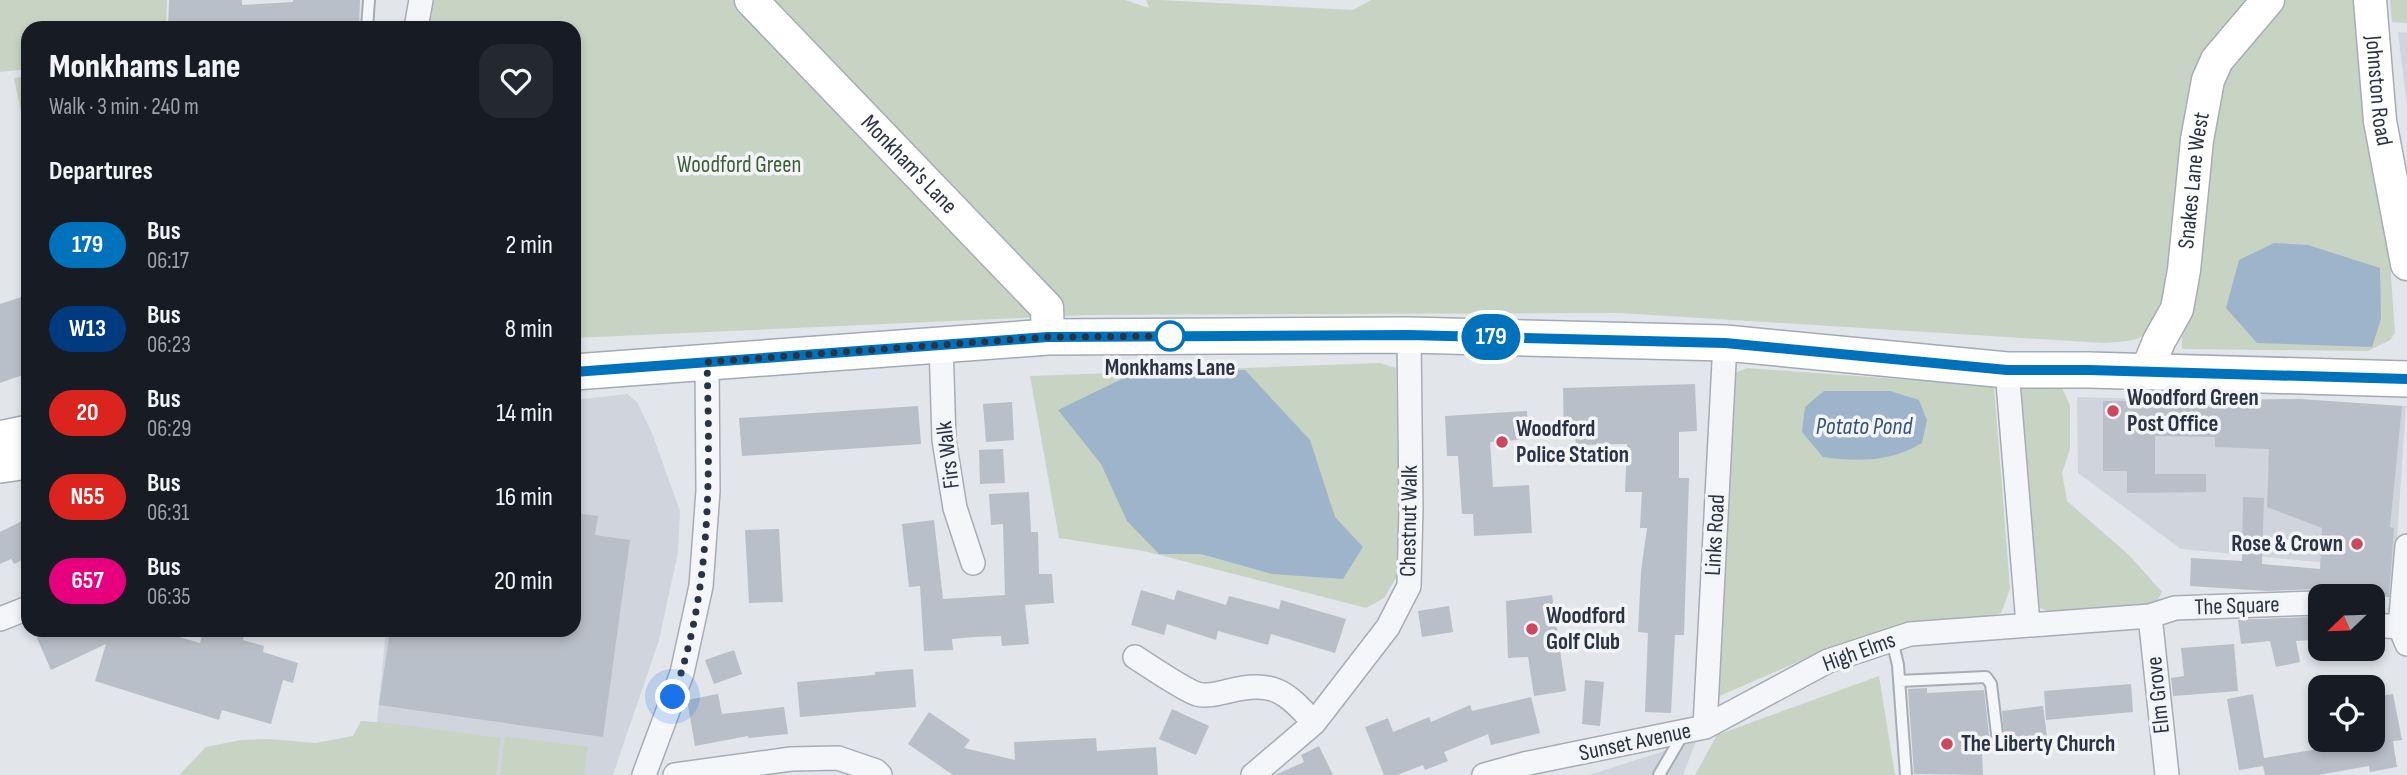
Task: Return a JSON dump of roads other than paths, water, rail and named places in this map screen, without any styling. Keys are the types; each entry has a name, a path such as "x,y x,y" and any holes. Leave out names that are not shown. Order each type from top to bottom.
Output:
{"main road":[{"path":"581,371 1048,337 1409,335 1725,343 2007,370 2407,379"}],"street":[{"path":"417,21 421,0"},
{"name":"Monkham's Lane","path":"751,0 1047,308 1048,337"},
{"name":"Snakes Lane West","path":"2146,373 2159,341 2177,309 2185,270 2197,140 2208,80 2217,60 2268,0"},
{"name":"Johnston Road","path":"2370,0 2380,121 2407,264"},
{"name":"Chestnut Walk","path":"1253,775 1314,723 1388,627 1409,586 1409,335"},
{"name":"Firs Walk","path":"941,343 944,440 955,508 974,563"},
{"name":"Links Road","path":"1695,729 1725,343"},
{"path":"649,774 682,673 701,586 708,491 707,362"},
{"path":"2007,370 2028,624"},
{"path":"0,430 21,420"},
{"path":"2385,629 2403,635 2407,546"},
{"name":"The Square","path":"2150,615 2175,608 2308,603"},
{"path":"0,619 21,611"},
{"name":"High Elms","path":"1695,729 1828,661 1910,634 2150,615"},
{"name":"Elm Grove","path":"2150,615 2167,775"},
{"path":"1135,657 1198,695 1248,686 1274,688 1297,703 1314,723"},
{"name":"Sunset Avenue","path":"1495,773 1695,729"},
{"path":"675,775 791,759 838,758 876,771 880,775"}],"lane":[{"path":"368,21 369,0"},
{"path":"1892,640 1898,665 1906,775"},
{"path":"1899,681 1986,677 1991,684 1997,734"},
{"path":"1659,775 1695,729"}],"water":[{"path":"2274,243 2308,245 2380,268 2381,319 2372,347 2257,343 2226,308 2239,260"},
{"path":"1245,370 1310,440 1335,517 1363,547 1343,579 1272,574 1201,554 1159,554 1127,521 1101,464 1058,410 1126,377"},
{"name":"Potato Pond","path":"1824,391 1890,391 1919,400 1927,420 1922,443 1898,454 1874,459 1823,457 1802,432 1805,407"}],"place":[{"name":"Monkhams Lane","path":"1170,336"},
{"name":"Woodford Green Post Office","path":"2113,411"},
{"name":"Woodford Police Station","path":"1502,442"},
{"name":"Rose & Crown","path":"2357,544"},
{"name":"Woodford Golf Club","path":"1532,629"},
{"name":"The Liberty Church","path":"1947,744"}],"park label":[{"name":"Woodford Green","path":"739,165"}]}
